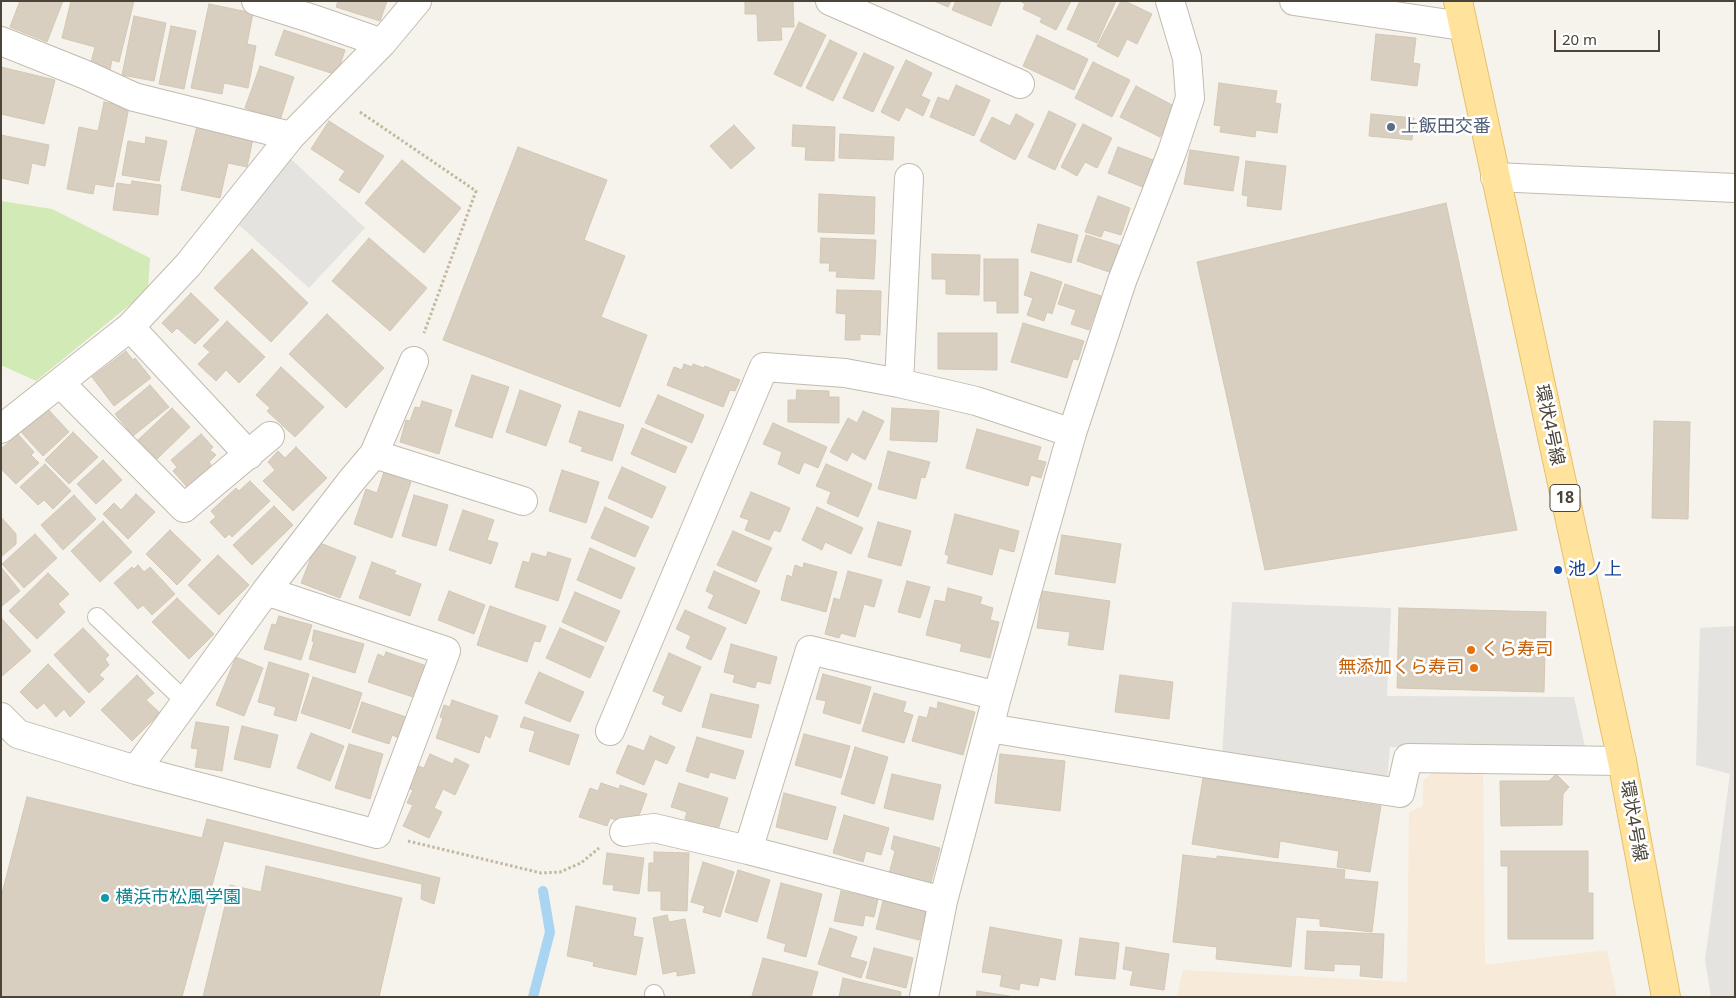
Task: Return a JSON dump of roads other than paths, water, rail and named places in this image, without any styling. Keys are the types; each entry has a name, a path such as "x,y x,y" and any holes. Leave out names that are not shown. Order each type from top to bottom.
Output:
{"main road":[{"name":"環状4号線","path":"1460,14 1622,761 1666,997"}],"street":[{"path":"256,1 316,10 382,43"},
{"path":"1,429 130,327 188,265 291,136 382,43 417,1"},
{"path":"830,1 1020,84"},
{"path":"924,997 943,901 997,697 1072,433 1122,281 1172,152 1190,98 1187,58 1170,1"},
{"path":"1294,1 1460,14"},
{"path":"1,41 86,75 134,97 291,136"},
{"path":"1495,177 1735,188"},
{"path":"899,382 909,178"},
{"path":"130,327 248,455"},
{"path":"136,770 266,591 374,454 414,361"},
{"path":"610,731 764,367 845,373 899,382 976,401 1072,433"},
{"path":"60,382 184,508 270,436"},
{"path":"374,454 523,501"},
{"path":"1,717 18,734 136,770 377,834 446,651 266,591"},
{"path":"748,850 810,650 997,697"},
{"path":"989,728 1188,761 1400,793 1408,758 1622,761"},
{"path":"624,832 654,828 748,850 943,901"}],"lane":[{"path":"97,617 186,702"}],"waterway":[{"path":"533,997 550,932 543,891"}],"place":[{"name":"上飯田交番","path":"1391,127"},
{"name":"池ノ上","path":"1558,570"},
{"name":"くら寿司","path":"1471,650"},
{"name":"無添加くら寿司","path":"1474,668"},
{"name":"横浜市松風学園","path":"105,898"}]}
